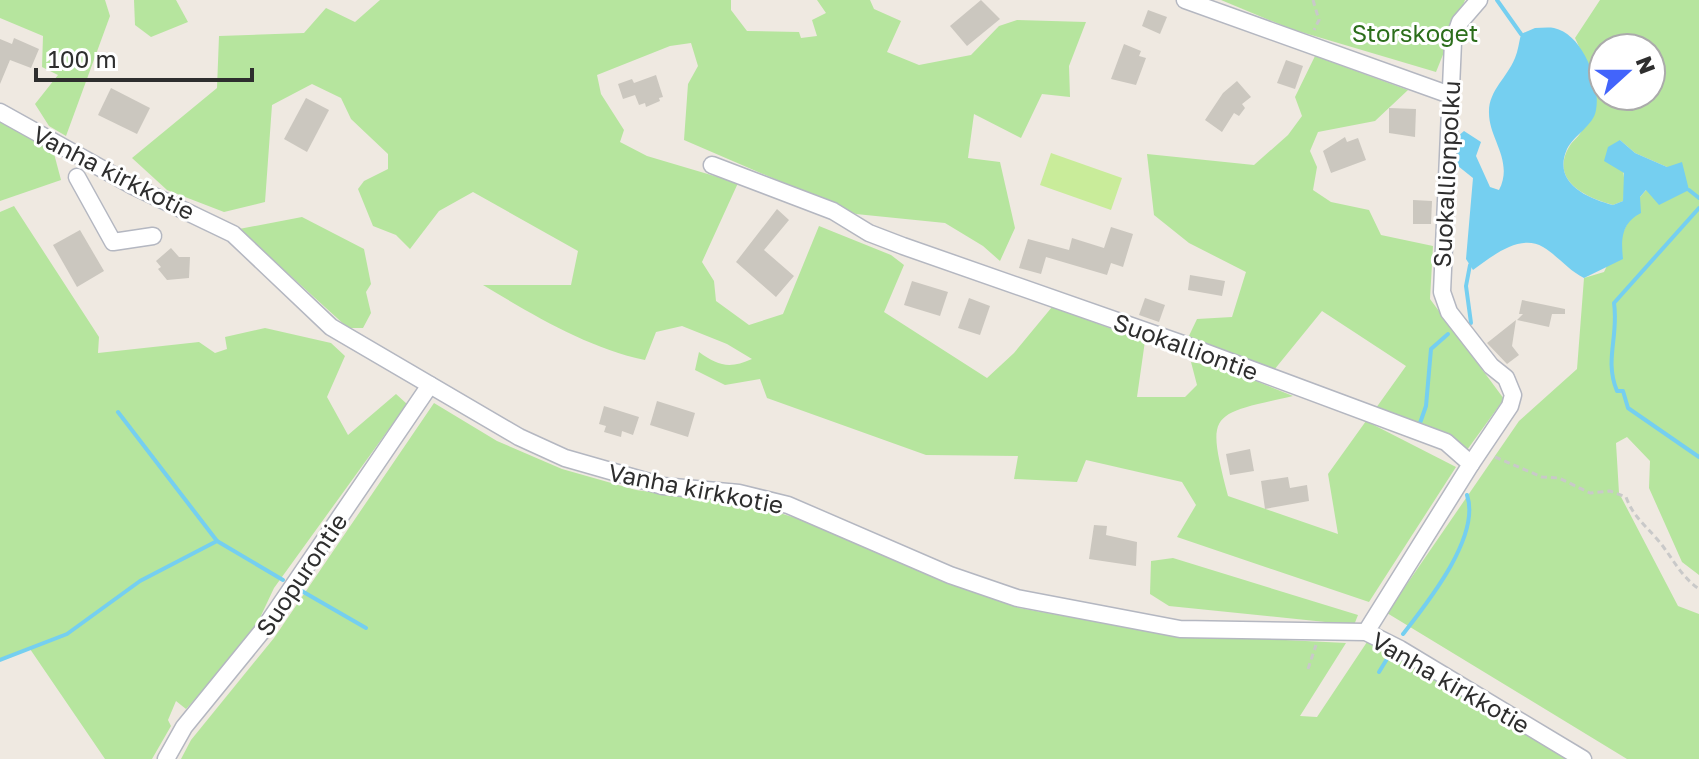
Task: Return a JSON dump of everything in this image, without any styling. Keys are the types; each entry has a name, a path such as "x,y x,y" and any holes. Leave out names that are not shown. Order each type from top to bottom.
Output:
{"street":[{"path":"1185,0 1450,95"},
{"name":"Suokallionpolku","path":"1471,464 1510,406 1513,395 1506,378 1491,366 1449,312 1442,292 1453,42 1460,22 1479,0"},
{"name":"Vanha kirkkotie","path":"0,112 133,186 233,234 331,327 519,437 565,458 663,486 739,493 788,505 950,575 1017,598 1180,629 1366,632 1400,649 1583,759"},
{"name":"Suokalliontie","path":"712,165 833,211 869,233 903,246 1123,322 1446,442 1471,464"},
{"path":"77,177 113,242 153,236"},
{"name":"Suopurontie","path":"166,759 184,727 263,630 430,385"},
{"path":"1366,632 1471,464"}],"path":[{"path":"1309,45 1319,20 1313,0"},
{"path":"1484,445 1499,461 1514,463 1542,477 1559,478 1590,493 1610,491 1626,497 1636,518 1658,540 1683,577 1699,589"},
{"path":"1308,669 1321,630"}],"green space":[{"path":"0,0 105,0 110,16 66,136 49,126 35,104 58,75 42,67 43,36 0,18"},
{"path":"134,0 176,0 188,22 151,37 135,25"},
{"path":"380,0 731,0 731,10 747,31 799,32 801,38 817,36 812,20 826,13 817,0 870,0 874,9 901,21 887,52 919,65 971,55 999,26 1017,20 1086,22 1069,66 1070,97 1042,94 1021,138 974,114 968,158 1000,162 1015,228 1000,261 983,246 945,223 856,214 684,140 688,84 698,66 691,43 670,46 597,75 601,94 624,130 620,142 647,156 738,183 702,262 714,281 716,301 749,325 783,314 819,226 891,255 904,265 884,312 987,378 1014,353 1052,307 1145,341 1137,397 1185,397 1197,385 1191,362 1224,368 1293,396 1244,408 1221,421 1217,447 1228,496 1338,534 1328,474 1366,421 1456,467 1369,602 1177,537 1196,505 1182,482 1086,460 1077,482 1014,479 1018,456 926,455 767,398 760,379 725,385 695,370 699,352 724,364 752,359 727,344 682,326 656,332 645,360 624,355 561,329 483,285 571,285 578,251 473,192 439,211 410,249 396,235 373,226 358,189 364,181 388,169 388,154 351,119 341,98 312,84 272,105 265,202 224,212 167,190 132,158 217,88 219,36 304,33 326,8 355,22"},
{"name":"Storskoget","path":"1221,0 1465,0 1436,72 1291,29"},
{"path":"1600,0 1699,0 1699,575 1682,562 1649,488 1650,461 1627,437 1616,443 1619,493 1678,606 1699,614 1699,759 1627,759 1387,613 1519,421 1577,369 1584,278 1604,272 1640,197 1667,167 1635,153 1620,140 1625,187 1623,201 1613,205 1592,198 1567,178 1564,159 1584,127 1589,112 1667,112 1667,32 1587,32 1587,64 1575,38"},
{"path":"1315,56 1408,90 1375,121 1318,132 1310,151 1317,167 1313,190 1331,202 1369,210 1381,235 1433,246 1430,299 1504,399 1467,450 1448,437 1376,408 1406,366 1322,311 1274,370 1187,340 1197,319 1232,317 1246,272 1189,243 1154,215 1147,154 1254,165 1288,135 1302,116 1295,97"},
{"path":"0,115 52,146 61,180 0,201"},
{"path":"1051,153 1122,178 1111,210 1040,185"},
{"path":"14,206 99,337 98,353 199,342 215,353 227,349 225,337 265,328 331,343 345,356 327,397 348,435 396,394 407,404 274,588 251,637 186,709 176,701 168,720 171,726 152,759 105,759 30,649 0,660 0,212"},
{"path":"302,217 364,249 371,284 366,292 371,313 363,328 348,328 239,229"},
{"path":"434,403 497,441 562,469 636,490 761,507 811,523 1019,608 1165,634 1346,643 1300,716 1317,717 1369,639 1573,759 181,759 191,740 274,638"},
{"path":"1173,558 1358,615 1354,625 1169,606 1150,594 1151,561"}],"water":[{"path":"1535,28 1554,28 1574,40 1587,59 1587,112 1595,112 1570,144 1564,161 1564,171 1575,187 1613,205 1623,201 1624,173 1604,161 1608,147 1620,140 1635,153 1667,167 1682,162 1689,190 1659,205 1646,190 1640,197 1641,213 1629,222 1624,233 1623,259 1584,278 1534,243 1506,248 1473,270 1466,259 1473,178 1458,166 1450,143 1464,131 1481,142 1476,156 1490,187 1499,190 1504,169 1490,123 1490,105 1512,65 1521,34"}],"building":[{"path":"981,0 1000,19 967,46 950,26"},
{"path":"1148,10 1167,17 1160,34 1142,26"},
{"path":"14,38 39,49 31,68 10,60 0,84 0,39 12,44"},
{"path":"1124,44 1141,51 1139,56 1146,58 1136,85 1111,79"},
{"path":"1286,60 1303,66 1295,89 1277,83"},
{"path":"656,75 663,97 659,98 660,101 646,107 645,103 639,105 635,95 623,99 618,84 632,79 634,83"},
{"path":"1237,81 1251,97 1242,104 1245,108 1239,116 1234,113 1222,132 1205,120 1223,93"},
{"path":"111,88 150,108 137,134 98,115"},
{"path":"306,98 329,110 307,152 284,139"},
{"path":"1389,108 1416,109 1415,137 1389,133"},
{"path":"1345,137 1347,142 1358,138 1366,160 1331,173 1323,151"},
{"path":"1413,200 1432,201 1431,224 1413,224"},
{"path":"777,209 789,220 764,250 794,276 776,297 736,262"},
{"path":"1111,227 1133,234 1123,267 1111,263 1107,275 1046,257 1041,274 1019,268 1028,239 1069,250 1072,238 1104,248"},
{"path":"80,230 104,271 77,287 53,245"},
{"path":"171,248 179,257 190,257 189,278 167,280 158,269 161,267 156,261"},
{"path":"1190,275 1225,281 1222,296 1188,290"},
{"path":"912,281 948,292 940,316 904,305"},
{"path":"969,298 990,306 980,335 958,328"},
{"path":"1145,298 1165,305 1159,322 1139,315"},
{"path":"1522,300 1565,309 1565,314 1552,314 1549,327 1517,320 1523,314 1519,314"},
{"path":"1516,320 1512,346 1519,355 1507,364 1487,343"},
{"path":"657,401 695,413 688,437 650,425"},
{"path":"604,406 639,417 633,435 622,431 621,437 604,432 606,426 599,424"},
{"path":"1250,449 1254,471 1230,475 1226,454"},
{"path":"1288,477 1290,488 1307,485 1309,501 1265,509 1261,481"},
{"path":"1094,525 1107,526 1106,535 1137,542 1136,566 1089,559"}],"waterway":[{"path":"1497,0 1521,34"},
{"path":"1689,190 1699,198"},
{"path":"1699,208 1614,303 1612,358 1613,380 1617,391 1623,391 1628,408 1699,457"},
{"path":"1470,265 1466,286 1471,323"},
{"path":"1419,426 1426,406 1431,349 1448,334"},
{"path":"118,412 217,541"},
{"path":"1403,634 1438,587 1459,549 1469,511 1467,495"},
{"path":"0,660 67,634 140,581 217,541 283,580"},
{"path":"300,590 366,628"},
{"path":"1379,672 1390,654"}]}
